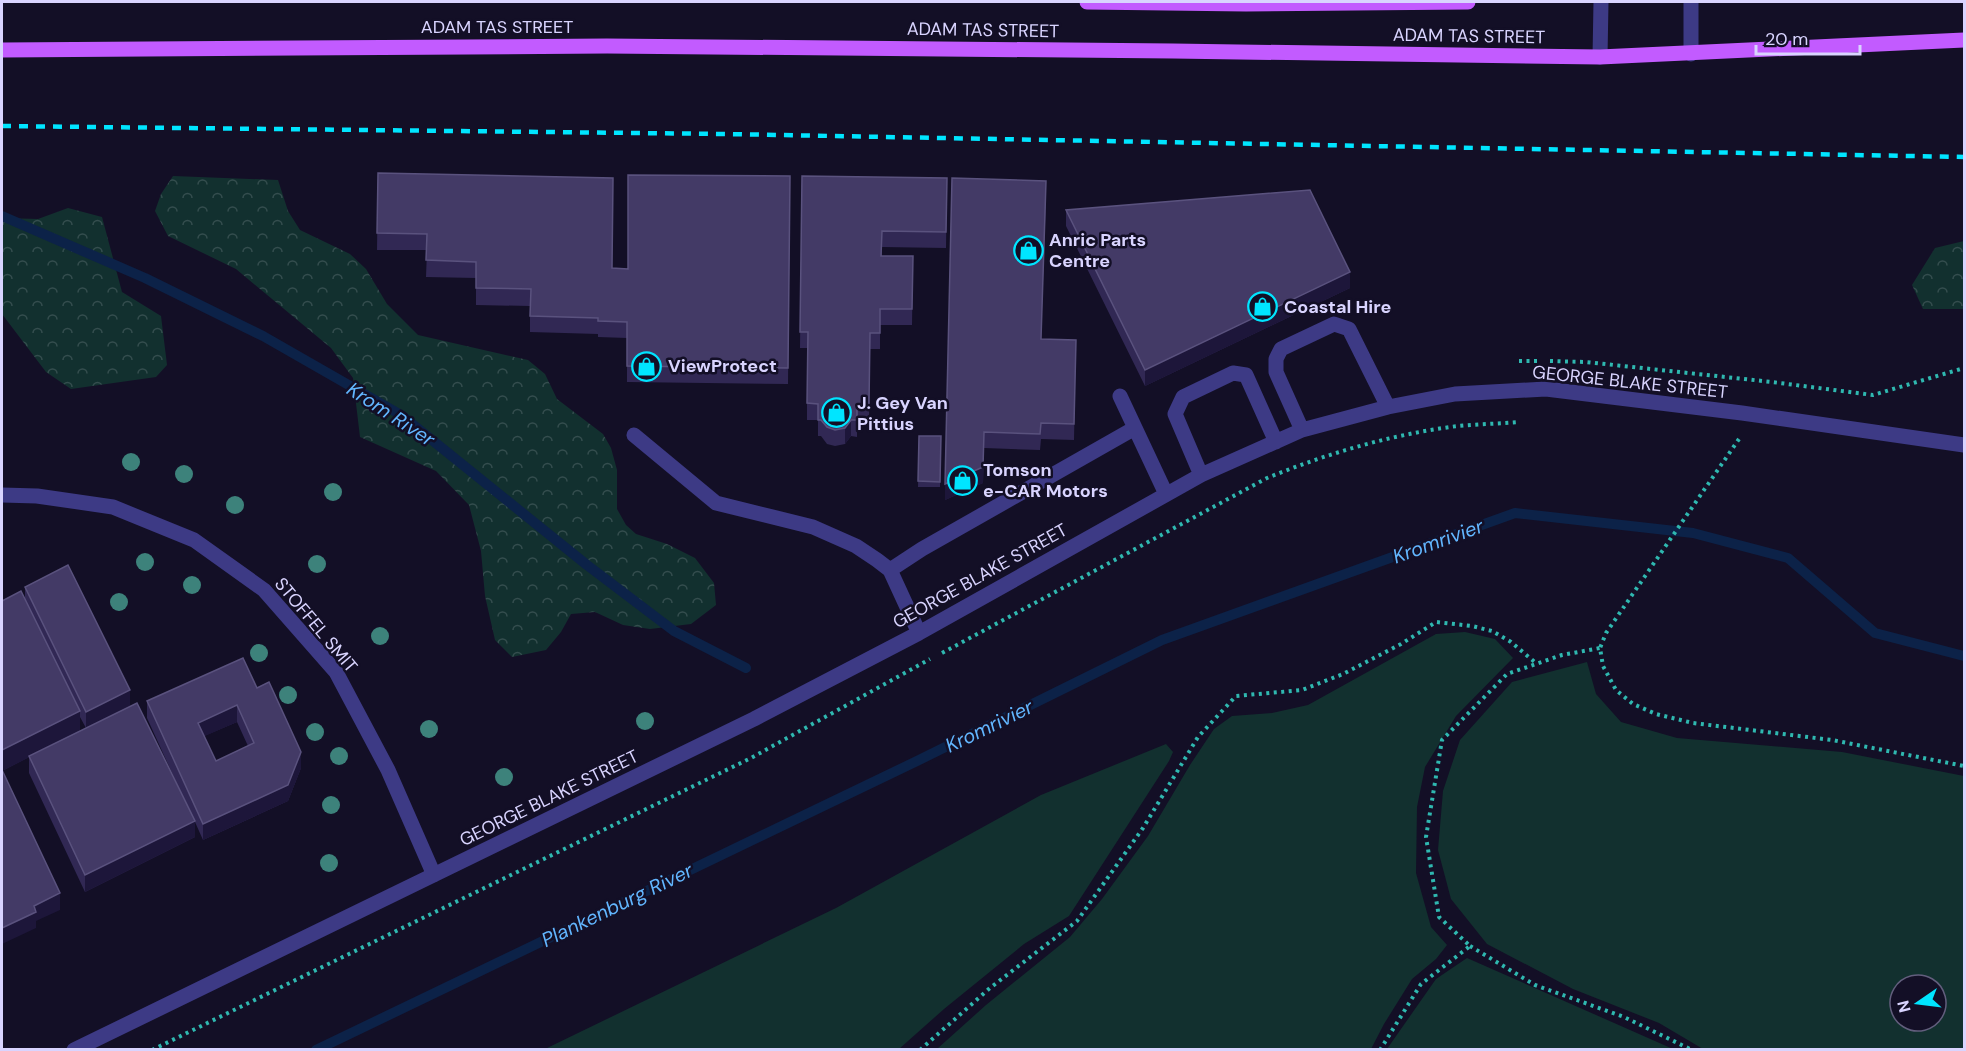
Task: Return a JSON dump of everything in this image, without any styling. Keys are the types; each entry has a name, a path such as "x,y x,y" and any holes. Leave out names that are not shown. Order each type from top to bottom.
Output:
{"main road":[{"name":"ADAM TAS STREET","path":"1087,2 1246,4 1468,2"},
{"name":"ADAM TAS STREET","path":"2,50 607,46 1600,57 1965,40"}],"street":[{"path":"1600,2 1600,57"},
{"path":"1691,2 1691,54"},
{"path":"1302,430 1276,372 1276,359 1281,349 1334,324 1349,329 1388,407"},
{"path":"1202,475 1175,414 1182,397 1233,373 1246,375 1276,442"},
{"name":"GEORGE BLAKE STREET","path":"74,1050 754,719 919,633 1202,475 1302,430 1388,407 1455,394 1546,390 1742,413 1965,445"},
{"path":"1120,396 1166,495"},
{"path":"890,570 922,549 1135,428"},
{"path":"634,435 716,503 813,527 856,546 890,570 919,633"},
{"name":"STOFFEL SMIT","path":"2,495 37,496 113,507 194,540 264,590 336,672 388,770 434,875"}],"path":[{"path":"1519,361 1586,362 1873,395 1965,368"},
{"path":"152,1050 752,758 1266,478 1315,458 1383,440 1451,427 1519,422"},
{"path":"1739,439 1606,633 1600,648 1603,666 1616,690 1633,704 1656,714 1693,723 1832,740 1965,766"},
{"path":"920,1050 990,988 1077,921 1143,828 1198,737 1236,696 1302,690 1343,674 1401,644 1436,622 1492,631 1537,664"},
{"path":"1600,648 1562,655 1507,674 1442,740 1426,837 1439,917 1470,946 1535,985 1624,1017 1692,1050"},
{"path":"1380,1050 1421,984 1470,946"}],"green space":[{"path":"173,176 278,180 288,211 300,230 350,254 366,269 387,304 418,335 528,360 545,374 557,399 603,434 611,448 617,470 617,509 626,525 636,534 667,544 695,558 714,583 716,605 691,624 650,629 623,625 595,612 571,614 561,632 546,650 512,657 495,640 485,596 481,551 469,505 436,471 360,437 353,378 331,348 236,269 168,236 155,211 161,194"},
{"path":"68,208 102,217 122,292 161,316 167,365 156,377 71,389 46,372 2,314 2,218 38,219"},
{"path":"1964,241 1964,309 1923,309 1912,285 1935,248"},
{"path":"1465,632 1495,639 1513,658 1456,716 1425,767 1417,807 1416,873 1431,927 1447,945 1436,959 1412,979 1371,1049 937,1049 986,1005 1070,937 1102,899 1148,836 1214,729 1232,716 1272,713 1308,705 1436,634"},
{"path":"1587,662 1596,694 1621,722 1677,738 1842,752 1964,776 1964,1049 1703,1049 1659,1023 1573,989 1487,944 1451,899 1438,850 1443,791 1460,740 1512,682"},
{"path":"1166,744 1173,752 1169,761 1069,916 1024,944 899,1049 545,1049 836,908 1041,795"},
{"path":"1467,958 1673,1049 1387,1049 1436,979"}],"building":[{"path":"378,173 613,178 612,268 628,269 628,175 790,176 788,368 627,366 627,322 598,321 598,318 530,316 531,289 476,288 476,262 426,260 427,234 377,233"},
{"path":"802,176 947,178 946,232 882,231 881,256 913,256 912,309 880,309 880,333 870,333 869,404 857,404 857,420 851,420 845,428 835,430 818,420 818,404 807,403 808,332 800,332"},
{"path":"952,178 1046,181 1041,339 1076,340 1074,424 1041,423 1040,434 984,432 983,467 945,484"},
{"path":"1310,190 1350,272 1145,370 1066,210"},
{"path":"919,436 941,436 940,482 918,481"},
{"path":"68,565 130,690 86,712 25,587"},
{"path":"21,591 80,711 2,750 2,601"},
{"path":"243,658 257,688 269,682 301,752 288,785 203,824 147,701","holes":["237,705 254,743 216,761 198,723"]},
{"path":"137,703 195,821 85,875 29,756"},
{"path":"2,773 60,893 34,906 36,912 2,928"}],"waterway":[{"name":"Krom River","path":"2,216 145,278 263,336 401,415 587,565 674,631 746,668"},
{"name":"Kromrivier","path":"316,1050 917,761 1162,640 1515,513 1693,533 1788,558 1875,633 1964,656"}],"railway":[{"path":"2,126 726,134 1964,157"}],"place":[{"name":"Anric Parts Centre","path":"1028,250"},
{"name":"Coastal Hire","path":"1263,307"},
{"name":"ViewProtect","path":"647,366"},
{"name":"J. Gey Van Pittius","path":"836,413"},
{"name":"Tomson e-CAR Motors","path":"962,480"}],"water label":[{"name":"Plankenburg River","path":"617,905"}]}
